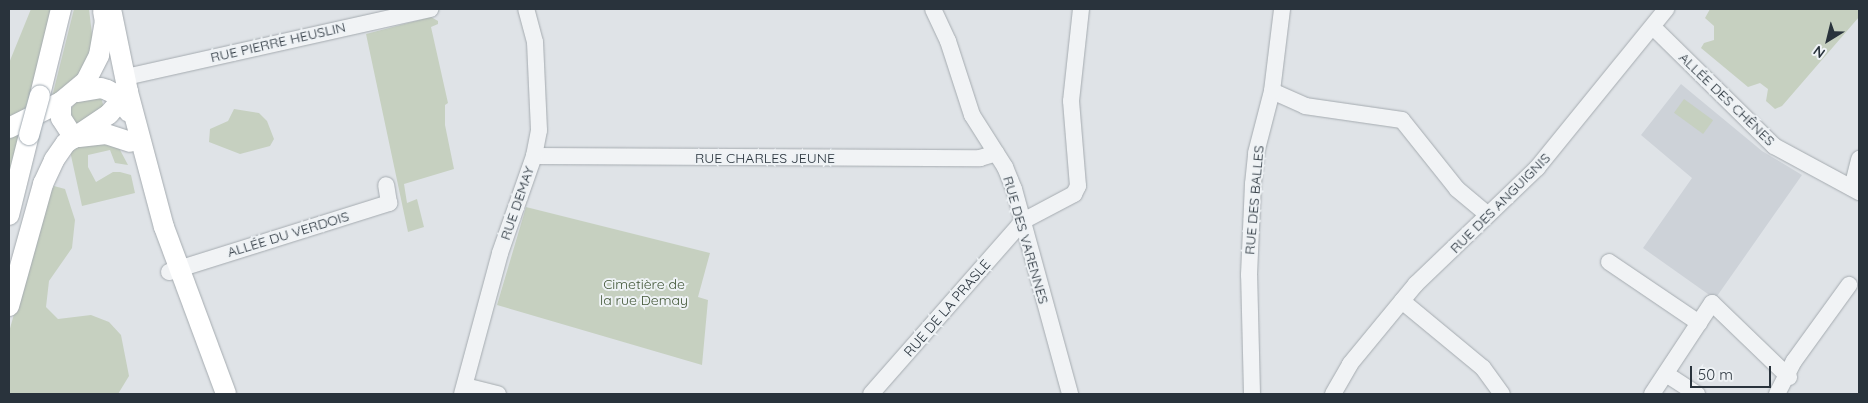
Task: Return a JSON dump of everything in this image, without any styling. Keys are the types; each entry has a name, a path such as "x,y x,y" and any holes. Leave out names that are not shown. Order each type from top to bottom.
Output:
{"main road":[{"path":"9,215 61,9"},
{"path":"106,13 123,94 130,142 164,228"},
{"path":"74,138 62,118 69,97 99,55 106,13"},
{"path":"9,128 69,97 101,88 123,94"},
{"path":"9,306 48,171 60,150 123,94"},
{"path":"123,94 155,188 175,270 226,394"},
{"path":"74,138 101,134 130,142"}],"street":[{"name":"RUE PIERRE HEUSLIN","path":"123,94 430,9"},
{"name":"RUE DEMAY","path":"463,390 500,253 534,156 539,130 539,84 535,42 526,9"},
{"name":"RUE DES VARENNES","path":"934,9 948,41 972,115 996,153 1014,189 1070,394"},
{"path":"1023,220 1066,199 1078,186 1071,101 1081,9"},
{"name":"RUE DES BALLES","path":"1252,394 1249,275 1253,184 1256,153 1272,91 1282,9"},
{"name":"RUE DES ANGUIGNIS","path":"1333,394 1350,364 1402,301 1537,168 1666,9"},
{"name":"ALLÉE DES CHÊNES","path":"1653,27 1774,146 1856,190"},
{"path":"1272,91 1305,106 1402,120 1457,189 1488,215"},
{"name":"RUE CHARLES JEUNE","path":"534,156 970,158 996,153"},
{"path":"1856,190 1859,159"},
{"name":"ALLÉE DU VERDOIS","path":"175,270 389,203 386,185"},
{"name":"RUE DE LA PRASLE","path":"871,394 1023,220"},
{"path":"1609,262 1699,323"},
{"path":"1778,394 1789,377 1794,360 1849,286"},
{"path":"1402,301 1483,368 1502,394"},
{"path":"1652,394 1712,303 1789,377"},
{"path":"1666,374 1697,394"},
{"path":"463,390 498,394"}],"shaded area":[{"path":"1681,84 1762,151 1802,175 1715,299 1643,248 1692,178 1641,135"}],"green space":[{"path":"31,9 51,9 27,110 9,118 9,63"},
{"path":"74,9 89,9 93,43 81,73 52,97"},
{"path":"1710,9 1859,9 1859,17 1782,106 1775,109 1766,101 1768,89 1760,83 1748,87 1701,48 1704,43 1714,40 1714,26 1705,18"},
{"path":"431,17 438,21 438,24 431,27 448,103 445,105 445,125 454,169 404,184 407,203 417,199 424,227 408,232 366,34"},
{"path":"100,93 105,112 72,128 71,109 75,102"},
{"path":"1684,99 1713,120 1703,134 1674,113"},
{"path":"234,109 259,113 267,121 274,139 270,146 240,154 209,142 210,129 228,121"},
{"path":"21,132 9,181 9,138"},
{"path":"97,138 119,148 128,165 115,163 110,150 88,155 88,167 96,182 113,172 131,175 135,193 82,206 70,151"},
{"path":"54,186 65,189 75,220 72,248 49,281 46,307 58,319 91,315 109,322 121,335 129,376 118,394 9,394 9,332 45,203"},
{"name":"Cimetière de la rue Demay","path":"526,207 710,253 698,297 708,300 702,365 497,305"}]}
